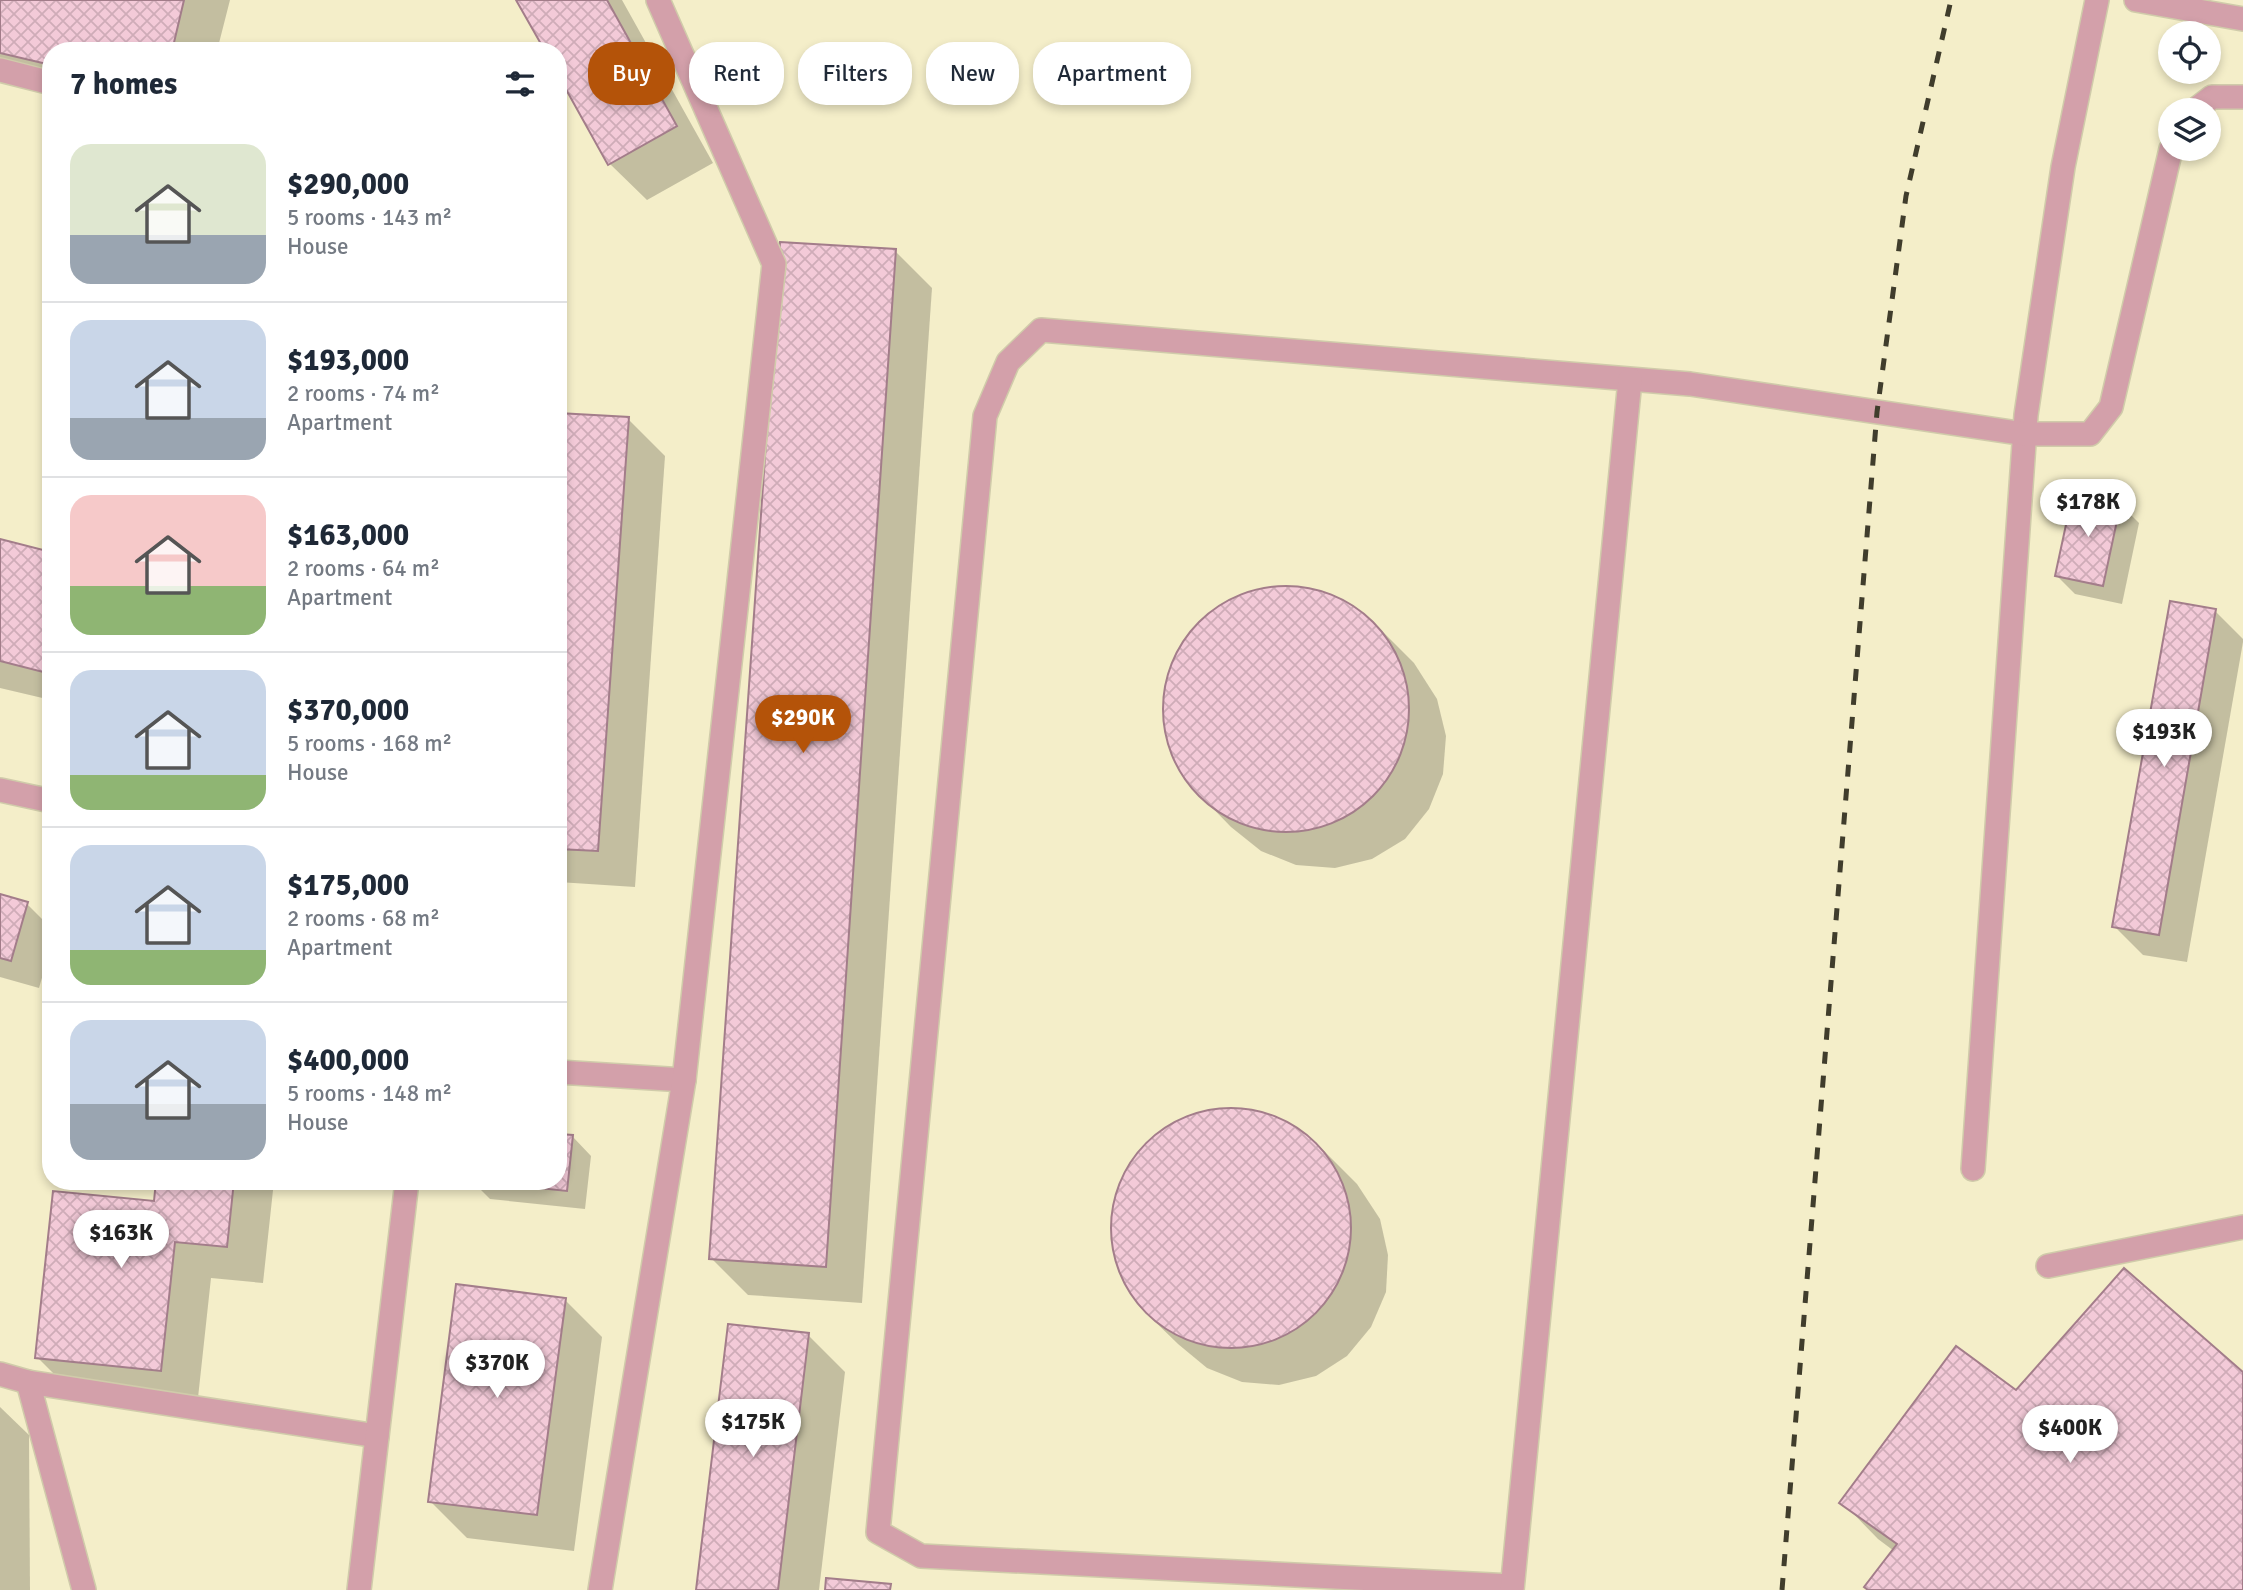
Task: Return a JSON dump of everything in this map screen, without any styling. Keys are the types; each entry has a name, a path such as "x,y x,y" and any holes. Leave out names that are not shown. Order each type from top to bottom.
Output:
{"lane":[{"path":"600,1590 684,1080 774,264 658,0"},
{"path":"1973,1169 2025,433 2063,167 2097,0"},
{"path":"2136,0 2243,19"},
{"path":"0,70 42,81"},
{"path":"2211,98 2243,97"},
{"path":"1630,380 1512,1588 921,1556 878,1532 985,416 1007,362 1041,330 1690,384 2025,433 2090,434 2111,407 2168,161"},
{"path":"0,790 42,799"},
{"path":"567,1073 684,1080"},
{"path":"359,1590 407,1190"},
{"path":"2048,1266 2243,1227"},
{"path":"0,1374 28,1382 377,1436"},
{"path":"28,1382 84,1590"}],"building":[{"path":"0,0 184,0 174,42 42,42 42,63 0,53"},
{"path":"516,0 607,0 630,42 588,42 588,105 665,105 677,126 608,165 567,91 567,42 540,42"},
{"path":"780,242 896,249 826,1267 709,1259"},
{"path":"567,414 629,417 598,851 567,849"},
{"path":"2073,492 2121,502 2103,586 2055,576"},
{"path":"0,539 42,550 42,672 0,661"},
{"path":"1286,586 1310,588 1333,595 1373,622 1400,662 1407,685 1407,733 1400,756 1373,796 1333,823 1310,830 1286,832 1262,830 1239,823 1199,796 1172,756 1165,733 1163,709 1165,685 1172,662 1199,622 1239,595 1262,588"},
{"path":"2170,601 2216,609 2159,935 2112,927"},
{"path":"0,894 28,902 11,961 0,958"},
{"path":"1219,1108 1243,1108 1288,1122 1316,1143 1331,1161 1342,1182 1349,1205 1349,1251 1342,1274 1331,1295 1316,1313 1288,1334 1266,1343 1243,1348 1219,1348 1174,1334 1155,1321 1138,1304 1125,1285 1116,1263 1111,1240 1111,1216 1125,1171 1138,1152 1155,1135 1174,1122 1196,1113"},
{"path":"567,1135 573,1135 567,1191 558,1190 567,1190"},
{"path":"155,1190 233,1190 227,1247 175,1242 161,1371 35,1358 53,1191 154,1201"},
{"path":"2124,1268 2243,1372 2243,1590 1868,1590 1864,1587 1897,1544 1839,1503 1956,1346 2016,1390"},
{"path":"456,1284 566,1298 537,1515 428,1502"},
{"path":"728,1324 809,1333 778,1590 696,1590"},
{"path":"826,1578 891,1584 890,1590 825,1590"}],"railway":[{"path":"1782,1590 1877,412 1906,196 1951,0"}]}
